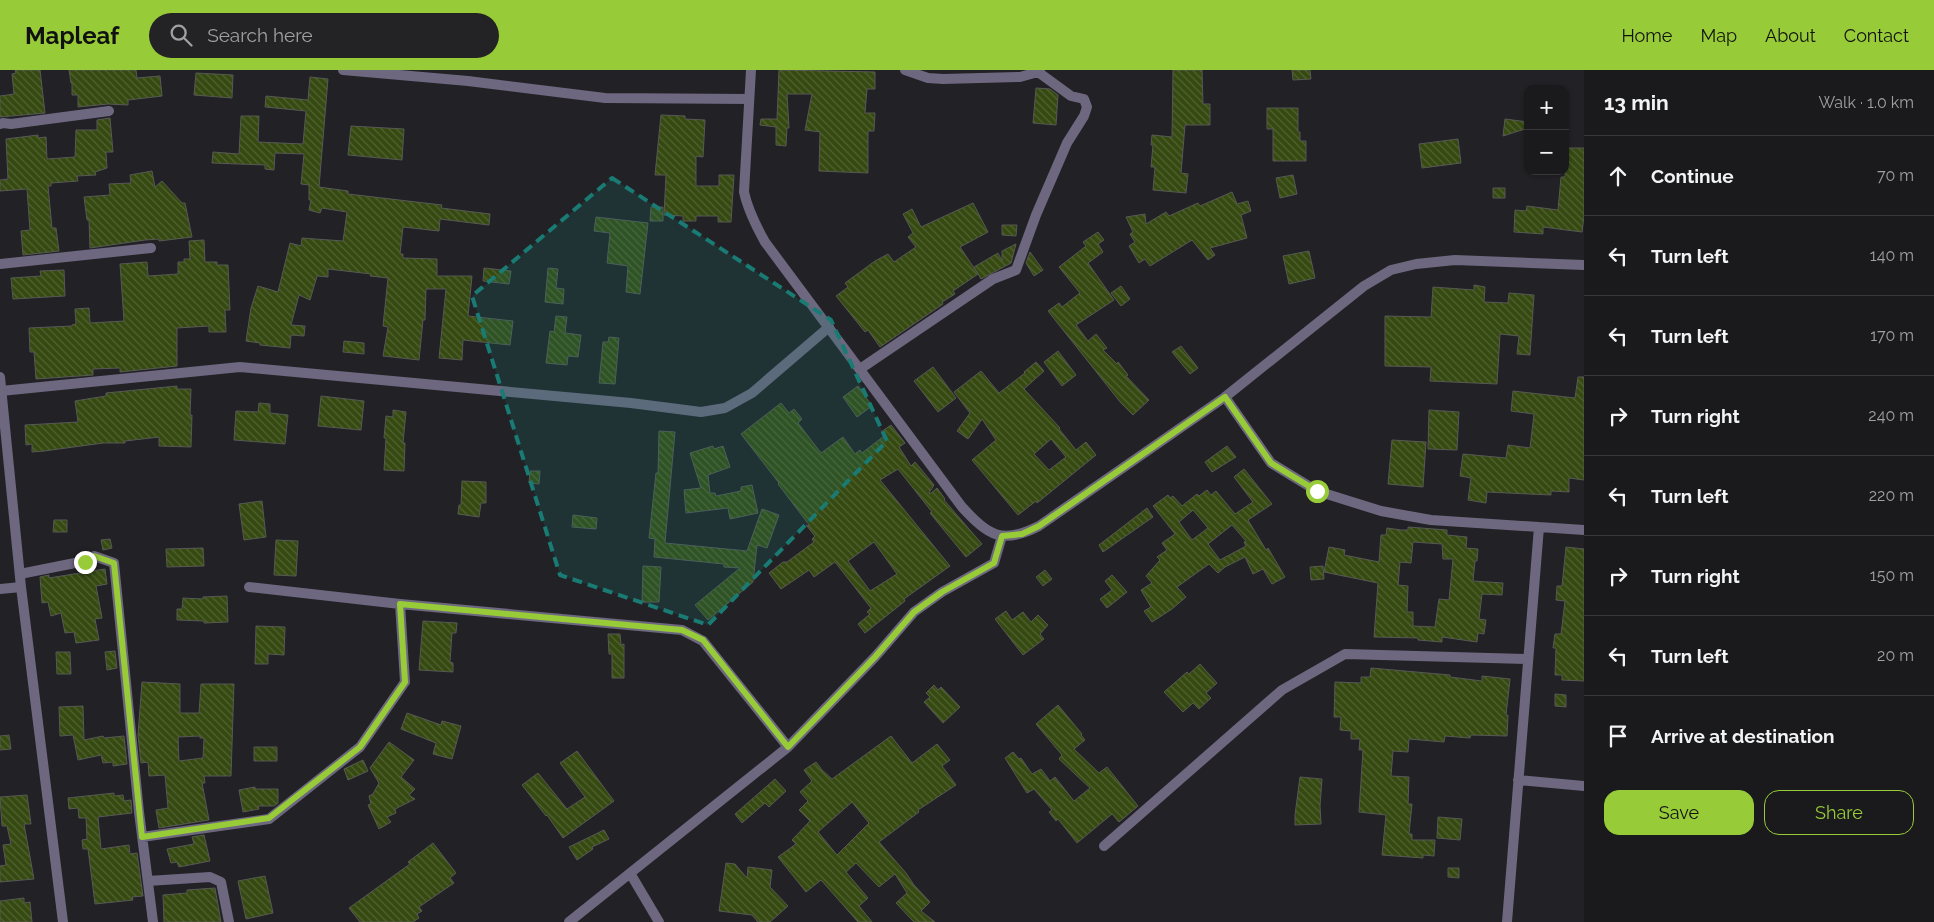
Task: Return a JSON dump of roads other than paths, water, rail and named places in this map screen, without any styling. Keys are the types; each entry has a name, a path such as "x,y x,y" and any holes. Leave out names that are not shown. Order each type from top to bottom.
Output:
{"street":[{"path":"343,70 468,81 606,98 749,99"},
{"path":"751,70 744,192 746,206 764,242 962,507 988,531 1002,536 1022,534 1039,526 1225,397 1364,286 1391,270 1416,264 1455,260 1584,265"},
{"path":"860,369 993,279 1016,270 1036,215 1067,143 1084,116 1086,107 1084,99 1071,96 1039,71 1020,77 935,79 905,70"},
{"path":"0,124 110,111"},
{"path":"0,264 151,248"},
{"path":"2,391 240,367 701,412 725,408 752,394 829,327"},
{"path":"0,377 21,587 63,922"},
{"path":"1225,397 1271,463 1317,491 1381,511 1431,520 1584,530"},
{"path":"1507,922 1539,527"},
{"path":"569,922 788,747 875,657 914,612 942,592 994,563 1002,536"},
{"path":"20,574 85,562 94,556 114,563 142,837 153,922"},
{"path":"0,589 21,587"},
{"path":"249,587 400,604 682,630 703,640 788,747"},
{"path":"142,837 269,818 360,747 405,682 400,604"},
{"path":"1104,846 1282,690 1345,654 1528,659"},
{"path":"1518,780 1584,786"},
{"path":"630,873 659,922"},
{"path":"148,882 210,877 221,882 229,922"}]}
